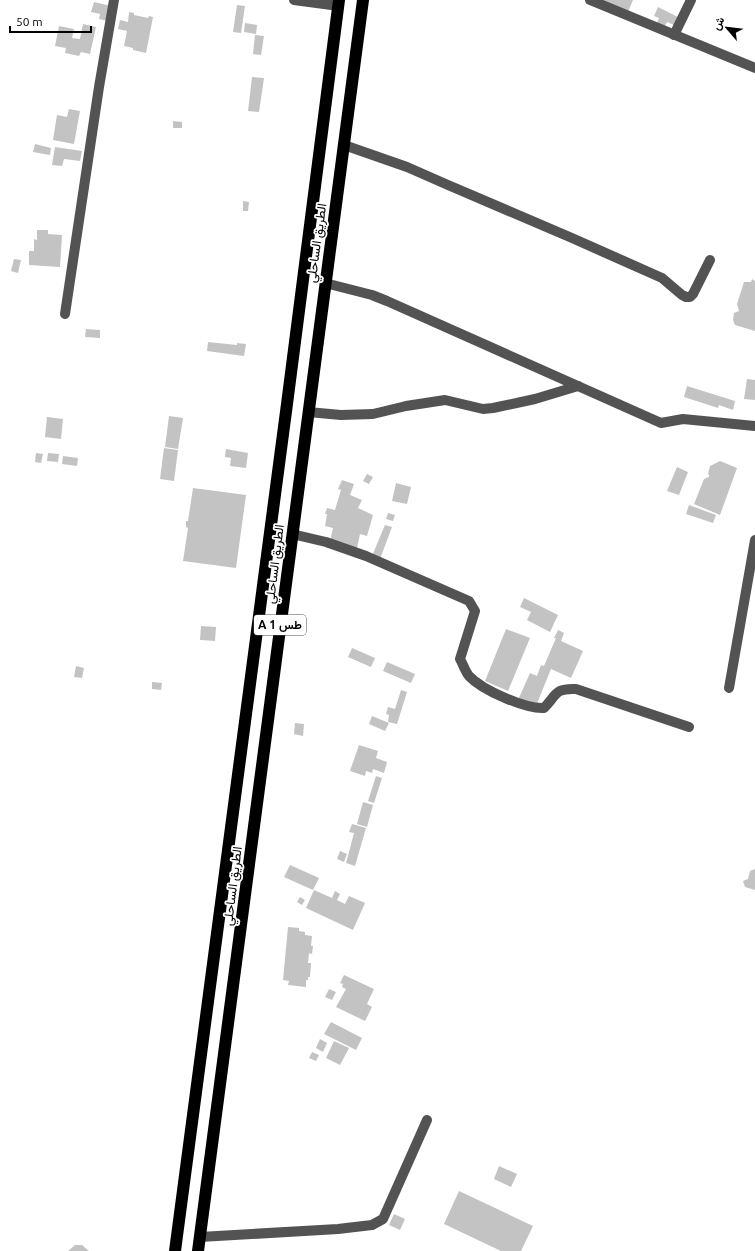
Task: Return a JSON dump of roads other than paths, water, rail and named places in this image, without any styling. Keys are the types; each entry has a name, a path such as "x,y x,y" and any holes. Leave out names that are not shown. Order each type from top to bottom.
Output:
{"highway":[{"name":"الطريق الساحلي","path":"198,1251 363,0"},
{"name":"الطريق الساحلي","path":"175,1251 288,404 339,3"}],"street":[{"path":"65,314 99,87 114,0"},
{"path":"294,0 339,3"},
{"path":"590,0 755,68"},
{"path":"674,35 691,0"},
{"path":"344,145 407,167 579,241 662,278 686,297 693,294 710,260"},
{"path":"325,283 387,301 663,424 673,420 683,419 755,426"},
{"path":"308,412 341,415 373,414 406,406 445,400 483,409 534,399 578,386"},
{"path":"292,534 326,542 366,556 469,601 475,611 460,659 468,675 480,685 495,694 536,709 544,708 556,693 564,688 576,689 689,727"},
{"path":"729,688 755,540"},
{"path":"200,1237 372,1226 383,1219 427,1120"}]}
